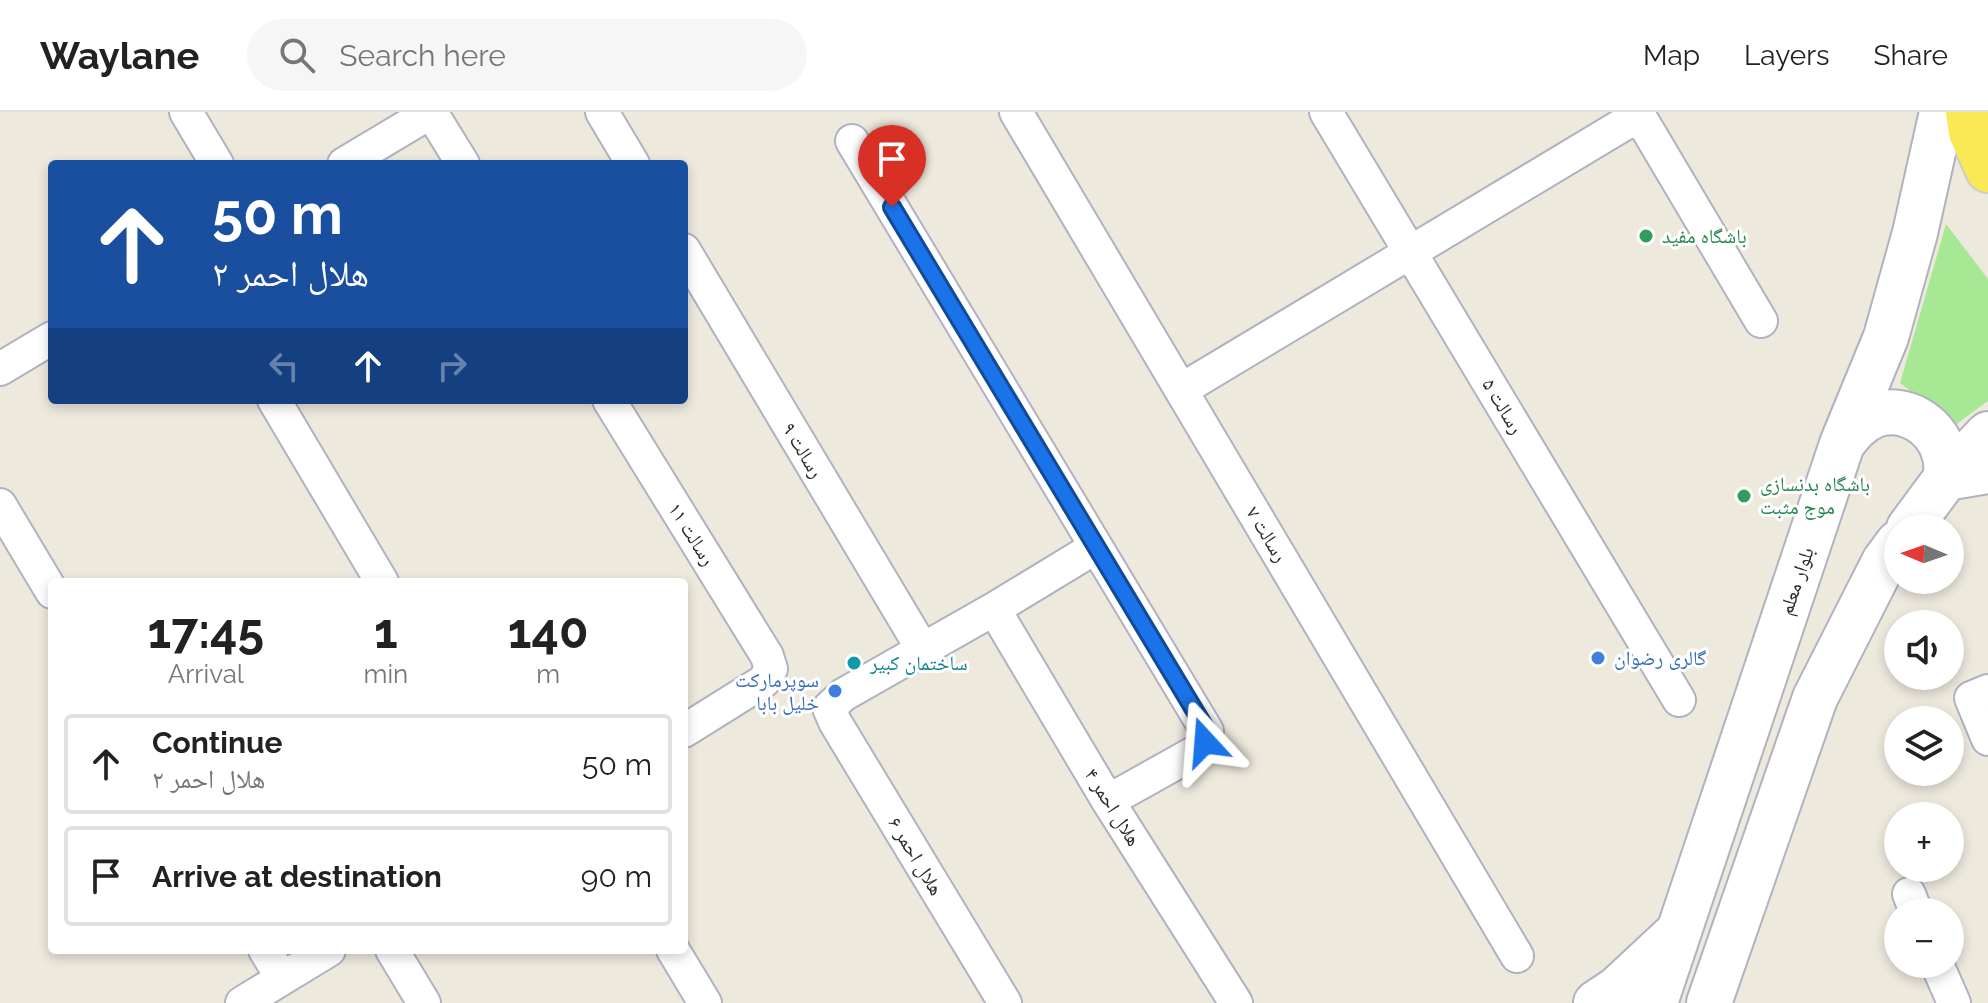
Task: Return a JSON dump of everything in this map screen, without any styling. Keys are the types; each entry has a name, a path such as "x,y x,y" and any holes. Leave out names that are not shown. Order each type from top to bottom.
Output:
{"main road":[{"name":"بلوار معلم","path":"1655,1003 1842,444 1886,337 1915,233 1942,112"},
{"path":"1968,112 1971,132 1988,170"},
{"path":"1842,444 1856,426 1875,415 1898,413 1919,419 1936,434 1946,455 1946,478"},
{"path":"1919,514 1946,478 1988,434"},
{"path":"1946,478 1988,471"},
{"path":"1709,1003 1815,698 1884,562"},
{"path":"1596,1003 1617,989 1678,933"}],"street":[{"path":"186,112 215,160"},
{"path":"351,160 431,112 461,160"},
{"path":"602,112 631,160"},
{"name":"رسالت ۷","path":"1016,112 1517,956"},
{"name":"رسالت ۵","path":"1326,112 1679,700"},
{"path":"1181,390 1638,114 1761,321"},
{"path":"852,141 1207,731 1201,749 1108,801"},
{"name":"رسالت ۹","path":"688,257 923,650"},
{"path":"0,369 48,340"},
{"path":"276,404 380,578"},
{"name":"رسالت ۱۱","path":"611,404 767,656 771,669 764,681 688,728"},
{"path":"0,505 48,585"},
{"path":"923,650 1096,547"},
{"name":"هلال احمر ۴","path":"994,609 1108,801 1236,1003"},
{"name":"هلال احمر ۶","path":"923,650 843,695 829,708 1005,1003"},
{"path":"1988,691 1971,698 1988,739"},
{"path":"267,954 282,978"},
{"path":"242,1003 322,954"},
{"path":"394,954 424,1003"},
{"path":"675,954 705,1003"},
{"path":"1943,978 1954,1003"}],"green space":[{"path":"1946,224 1988,279 1988,401 1955,425 1900,383"}],"place":[{"name":"باشگاه مفید","path":"1646,236"},
{"name":"باشگاه بدنسازی موج مثبت","path":"1744,496"},
{"name":"گالری رضوان","path":"1598,658"},
{"name":"ساختمان کبیر","path":"854,663"},
{"name":"سوپرمارکت خلیل بابا","path":"835,691"}],"route":[{"path":"892,207 1207,731 1205,742"}]}
